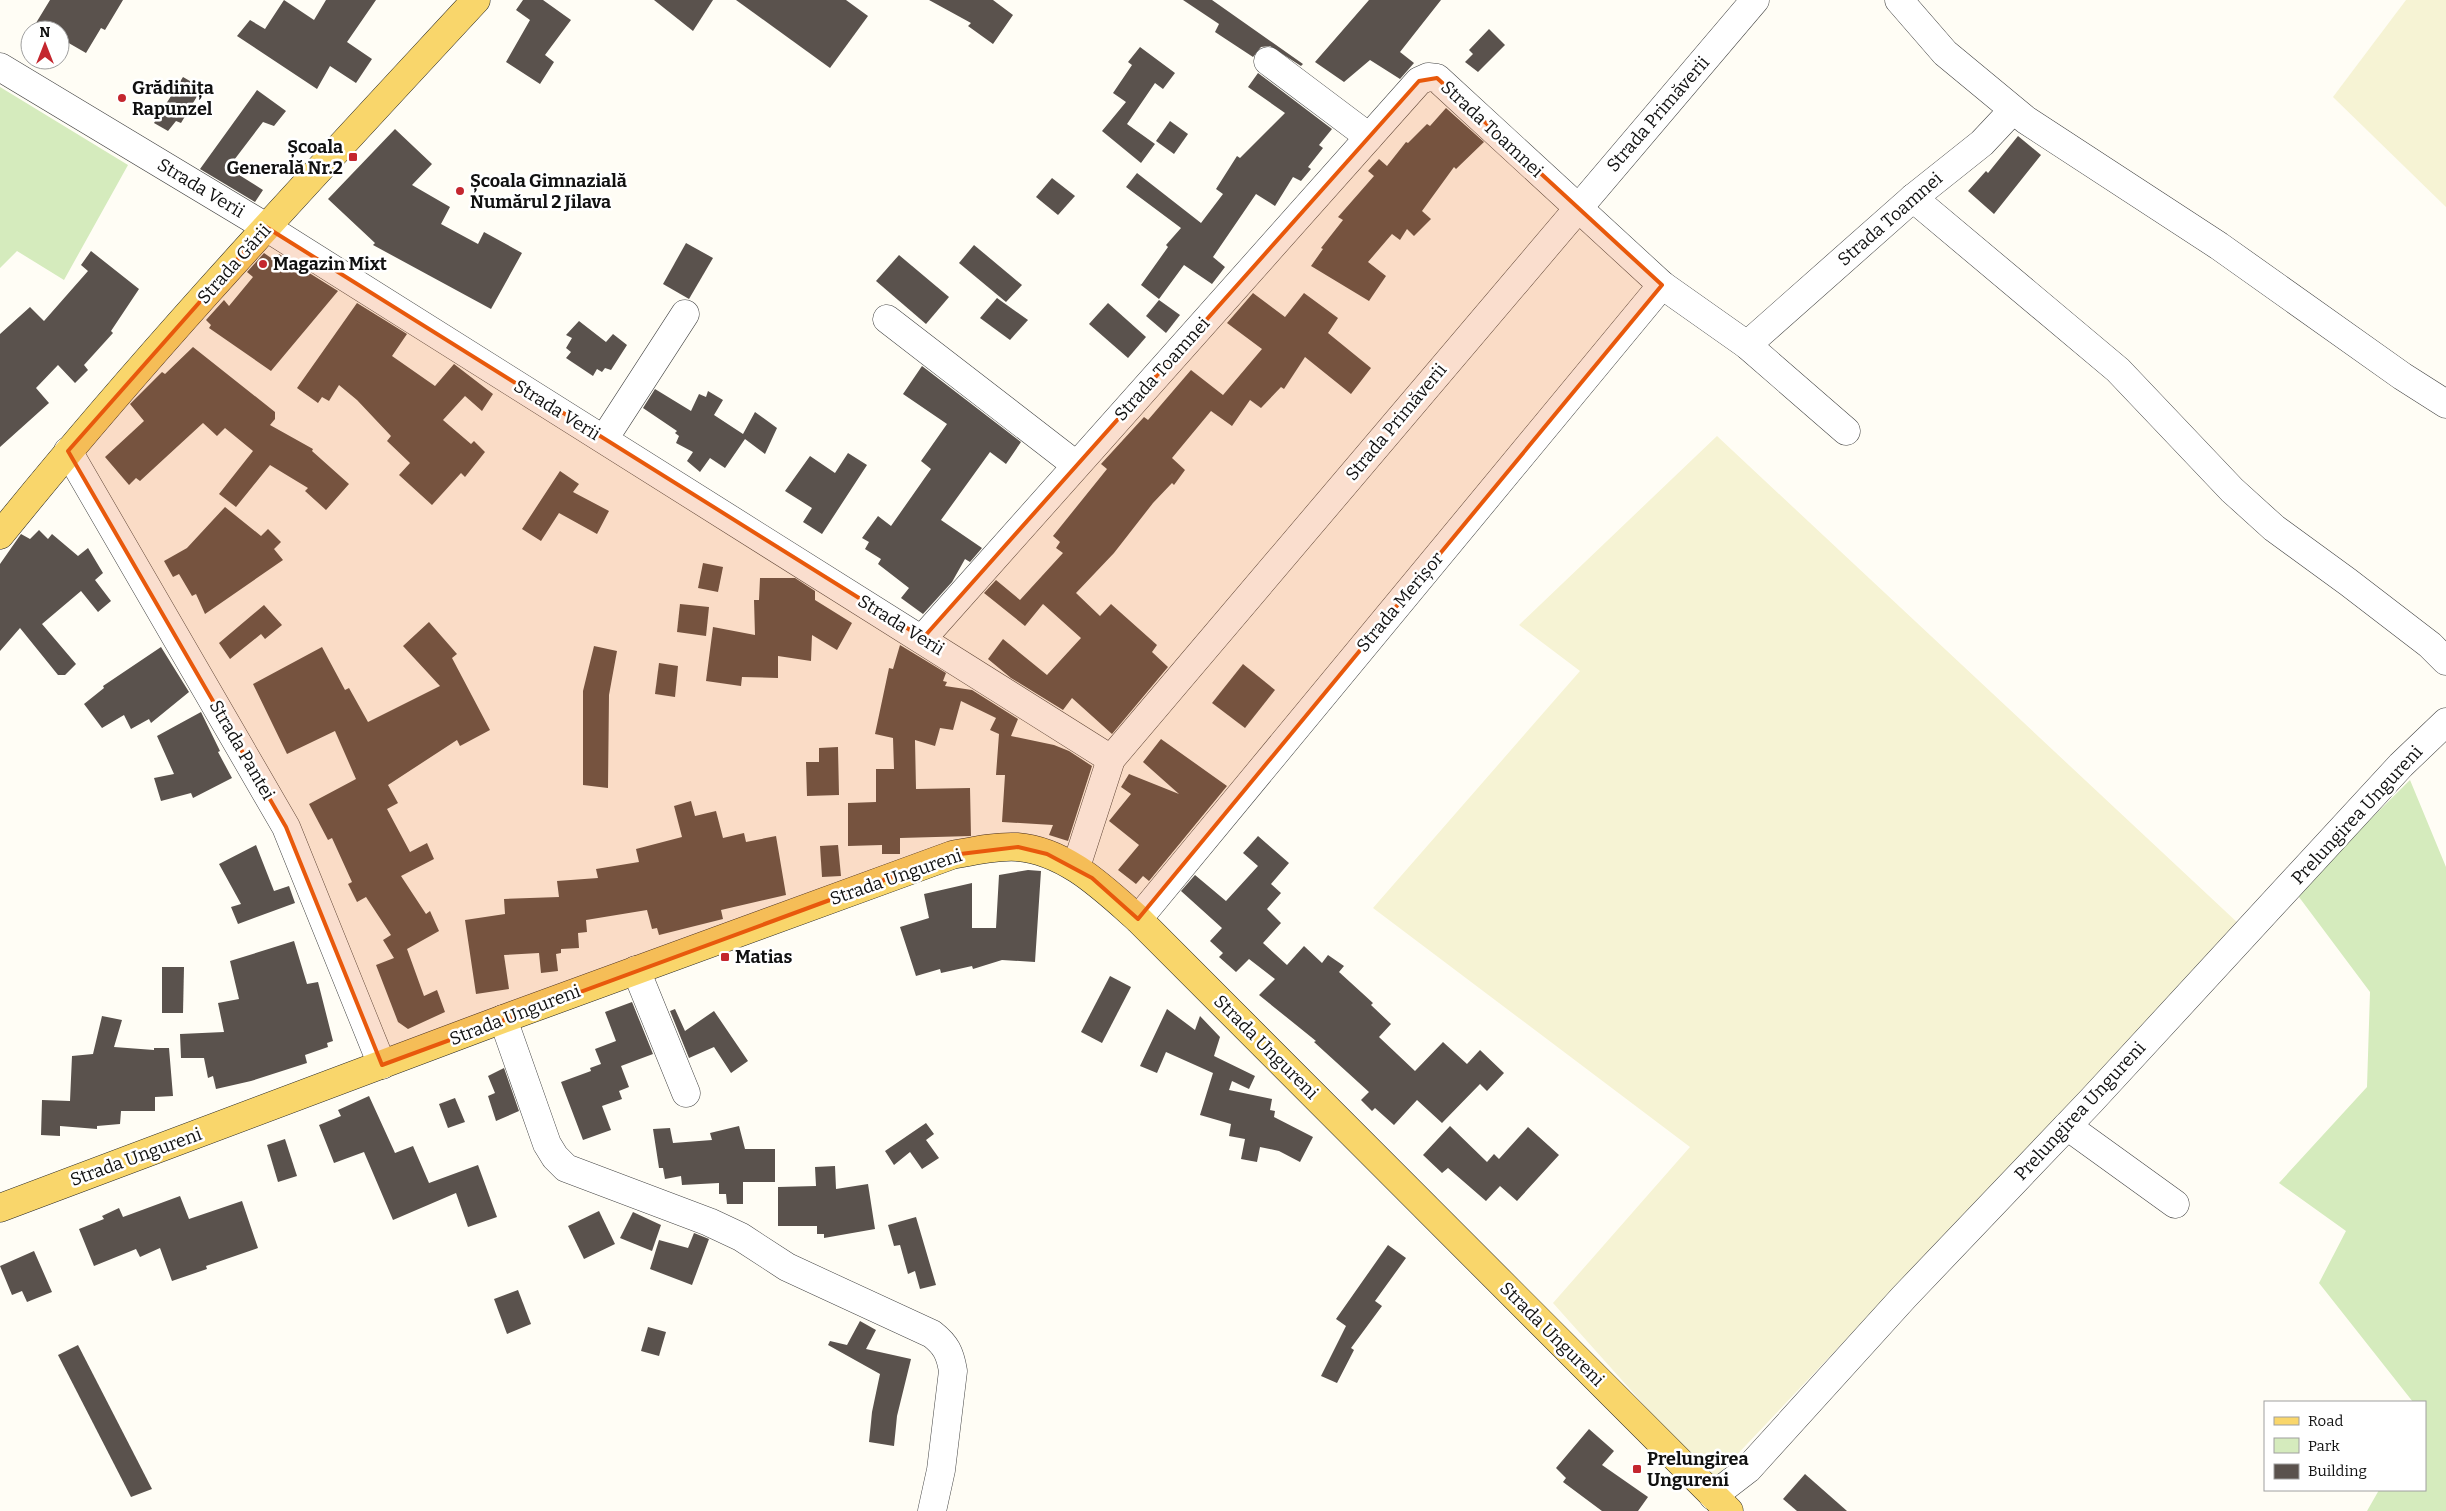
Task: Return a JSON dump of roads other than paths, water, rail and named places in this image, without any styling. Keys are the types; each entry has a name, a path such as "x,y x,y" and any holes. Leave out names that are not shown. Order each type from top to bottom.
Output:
{"main road":[{"name":"Strada Gării","path":"0,535 68,451 266,227 476,0"},
{"name":"Strada Ungureni","path":"0,1208 503,1019 952,855 984,849 1018,847 1047,854 1076,868 1097,882 1138,919 1721,1503"}],"street":[{"name":"Strada Primăverii","path":"1076,868 1111,759 1755,0"},
{"path":"1899,0 1946,53 2026,120 2219,246 2402,376 2446,404"},
{"path":"1268,61 1369,137"},
{"name":"Strada Verii","path":"0,67 266,227 923,638 1111,759"},
{"name":"Strada Toamnei","path":"923,638 1419,81 1428,77 1437,78 1662,285 1747,345 1913,198 1982,143 2013,110"},
{"path":"1913,198 2118,370 2232,490 2274,528 2348,582 2430,645 2446,660"},
{"name":"Strada Merișor","path":"1138,919 1662,285"},
{"path":"604,438 685,314"},
{"path":"887,319 1076,465"},
{"path":"1747,345 1846,432"},
{"name":"Strada Pantei","path":"68,451 286,826 382,1065"},
{"name":"Prelungirea Ungureni","path":"1721,1503 1748,1469 1904,1297 2067,1126 2401,766 2446,722"},
{"path":"636,970 686,1093"},
{"path":"503,1019 547,1144 555,1157 566,1168 741,1237 787,1267 932,1334 944,1343 950,1355 953,1371 941,1470 932,1511"},
{"path":"2067,1126 2175,1204"}],"place":[{"name":"Grădinița Rapunzel","path":"122,98"},
{"name":"Școala Generală Nr.2","path":"353,157"},
{"name":"Școala Gimnazială Numărul 2 Jilava","path":"460,191"},
{"name":"Magazin Mixt","path":"263,264"},
{"name":"Matias","path":"725,957"},
{"name":"Prelungirea Ungureni","path":"1637,1469"}]}
